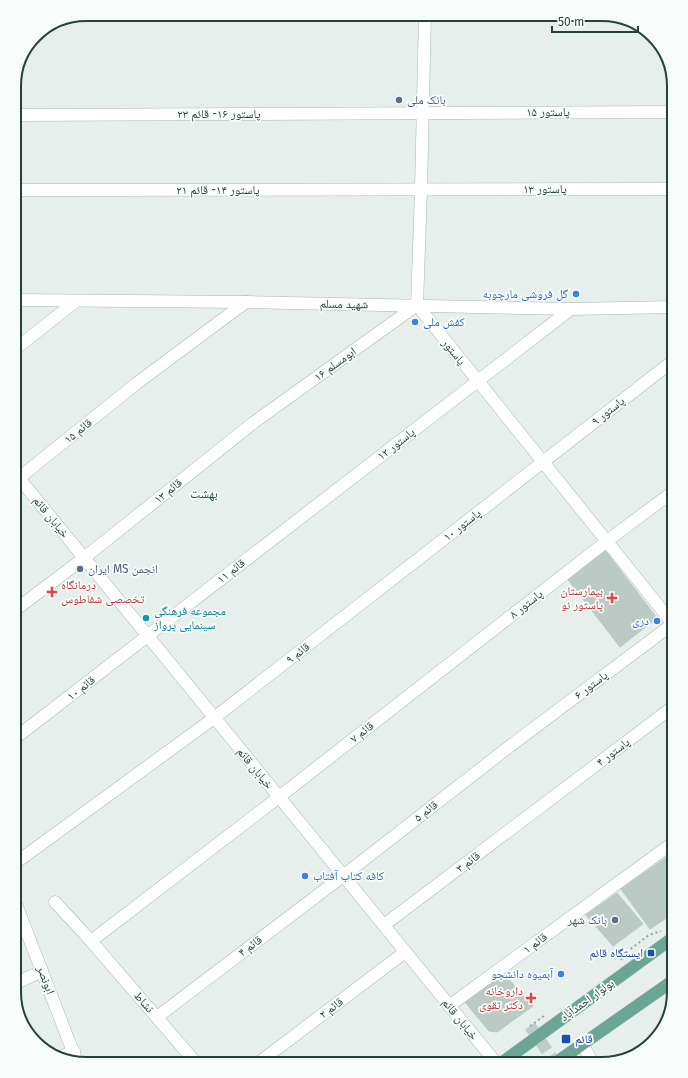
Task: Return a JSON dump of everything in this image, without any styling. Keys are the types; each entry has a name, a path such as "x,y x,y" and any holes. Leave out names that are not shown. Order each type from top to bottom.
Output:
{"main road":[{"name":"بولوار احمدآباد","path":"510,1057 667,942"},
{"path":"564,1057 667,985"}],"street":[{"path":"417,306 425,21"},
{"name":"پاستور ۱۵","path":"423,113 667,112"},
{"name":"پاستور ۱۶- قائم ۲۳","path":"21,114 423,113"},
{"name":"پاستور ۱۳","path":"421,190 667,189"},
{"name":"پاستور ۱۴- قائم ۲۱","path":"21,190 421,190"},
{"name":"شهید مسلم","path":"21,300 246,302 571,309 667,307"},
{"path":"21,344 76,301"},
{"name":"قائم ۱۵","path":"21,474 137,383 246,302"},
{"name":"پاستور","path":"417,306 667,615"},
{"name":"ابومسلم ۱۶","path":"253,423 417,306"},
{"name":"پاستور ۱۲","path":"315,507 571,309"},
{"name":"پاستور ۹","path":"543,462 667,365"},
{"name":"قائم ۱۳","path":"21,606 84,558 253,423"},
{"name":"پاستور ۱۰","path":"381,588 543,462"},
{"name":"خیابان قائم","path":"21,484 148,636 490,1057"},
{"name":"پاستور ۸","path":"445,667 606,541 667,496"},
{"name":"قائم ۱۱","path":"148,636 315,507"},
{"name":"قائم ۹","path":"21,859 214,718 381,588"},
{"name":"پاستور ۶","path":"510,746 667,629"},
{"name":"قائم ۱۰","path":"21,734 148,636"},
{"name":"قائم ۷","path":"91,940 279,798 445,667"},
{"name":"پاستور ۴","path":"552,798 667,711"},
{"name":"قائم ۵","path":"343,876 510,746"},
{"name":"قائم ۳","path":"384,925 552,798"},
{"name":"قائم ۱","path":"449,1006 667,847"},
{"name":"قائم ۴","path":"157,1018 343,876"},
{"name":"نشاط","path":"55,902 91,940 191,1057"},
{"name":"ابونصر","path":"21,916 75,1056"},
{"name":"قائم ۲","path":"266,1057 405,952"},
{"path":"21,981 42,971"},
{"path":"582,1044 590,1057"}],"building":[{"name":"بیمارستان پاستور نو","path":"604,549 657,618 620,647 566,577"},
{"path":"667,857 667,918 650,929 621,889"},
{"name":"بانک شهر","path":"617,893 643,924 613,946 586,915"},
{"path":"502,972 533,1006 497,1032 489,1031 464,1001"}],"tunnel":[{"path":"530,1026 551,1057"}],"place":[{"name":"بانک ملی","path":"399,100"},
{"name":"گل فروشی مارچوبه","path":"576,294"},
{"name":"کفش ملی","path":"415,322"},
{"name":"ایران MS انجمن","path":"80,569"},
{"name":"درمانگاه تخصصی شفاطوس","path":"52,592"},
{"name":"بیمارستان پاستور نو","path":"612,598"},
{"name":"مجموعه فرهنگی سینمایی پرواز","path":"146,618"},
{"name":"دری","path":"657,621"},
{"name":"کافه کتاب آفتاب","path":"305,876"},
{"name":"بانک شهر","path":"615,920"},
{"name":"ایستگاه قائم","path":"651,953"},
{"name":"آبمیوه دانشجو","path":"561,974"},
{"name":"داروخانه دکتر تقوی","path":"531,998"},
{"name":"قائم","path":"566,1039"}],"district":[{"name":"بهشت","path":"204,493"}]}
